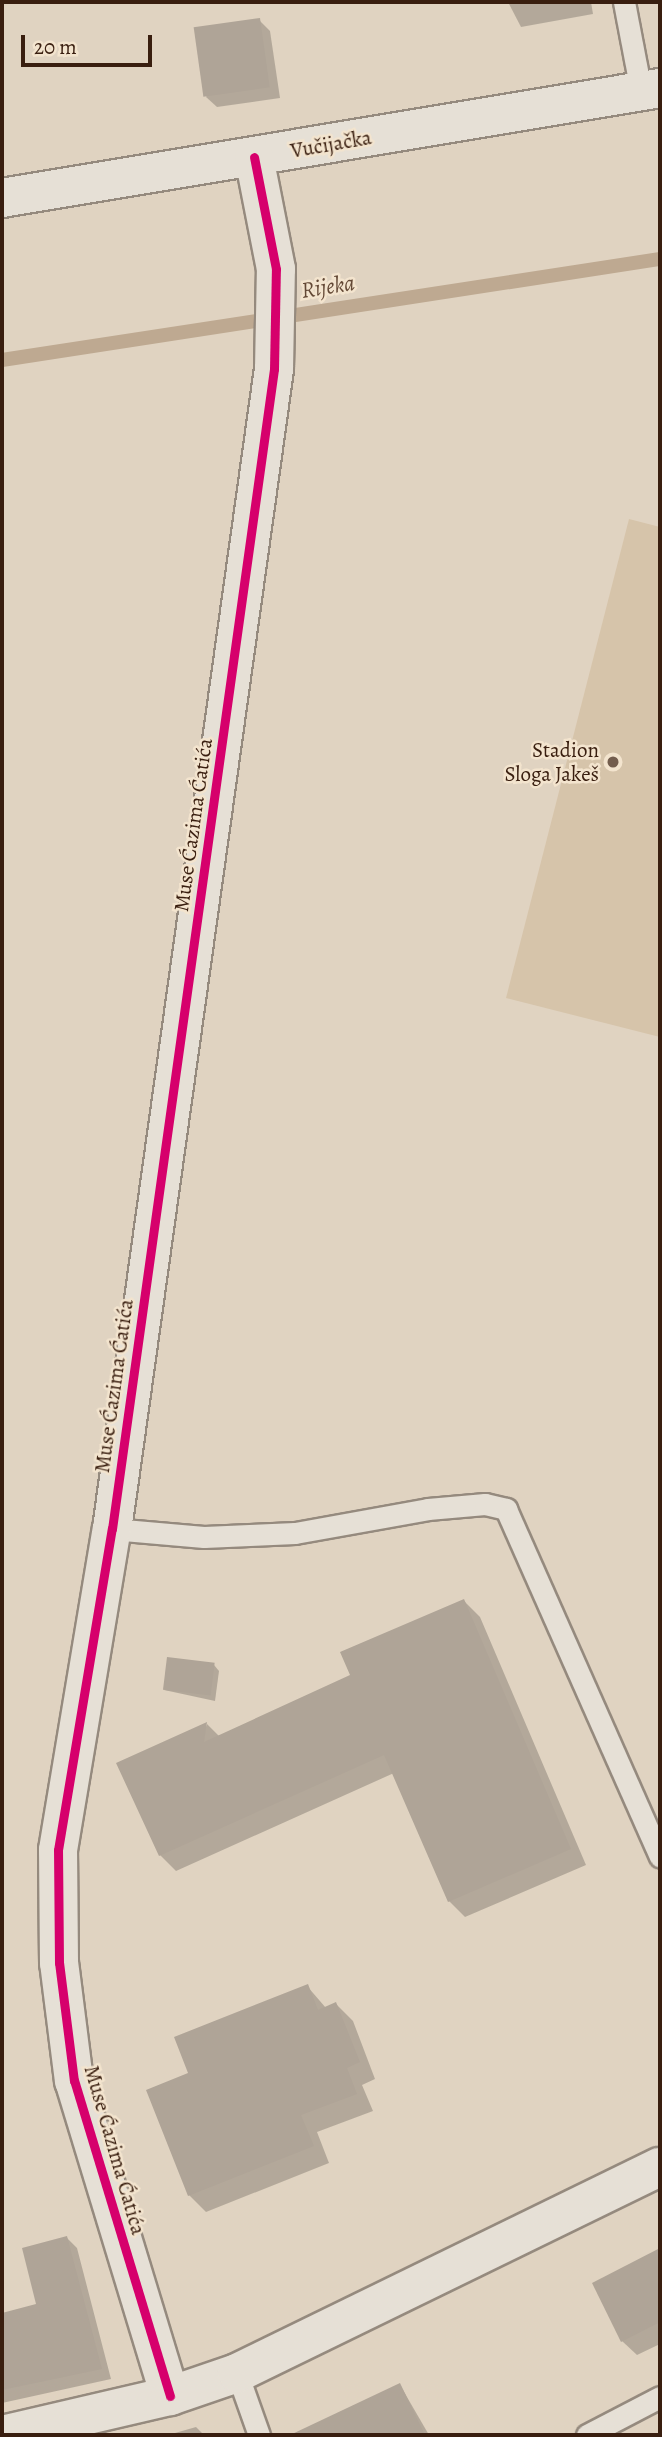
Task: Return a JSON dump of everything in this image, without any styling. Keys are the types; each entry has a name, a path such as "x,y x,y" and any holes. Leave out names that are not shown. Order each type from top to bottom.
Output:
{"street":[{"name":"Vučijačka","path":"2,198 651,90"},
{"name":"Muse Ćazima Ćatića","path":"170,2396 74,2081 59,1963 58,1850 112,1529 274,369 276,269 254,157"},
{"path":"2,2435 170,2396 237,2373 660,2167"}],"lane":[{"path":"624,2 651,90"},
{"path":"112,1529 204,1537 295,1533 428,1509 485,1504 506,1509 660,1856"},
{"path":"237,2373 259,2435"},
{"path":"587,2435 660,2397"}],"shaded area":[{"name":"Stadion Sloga Jakeš","path":"629,519 660,527 660,1037 506,998"}],"building":[{"path":"260,18 270,87 203,97 194,27"},
{"path":"464,1599 571,1849 448,1902 384,1755 159,1856 116,1763 207,1722 204,1742 350,1675 340,1652"},
{"path":"167,1657 215,1663 211,1696 163,1690"},
{"path":"308,1984 318,2010 336,2002 360,2062 347,2068 357,2094 301,2115 314,2146 188,2196 146,2090 188,2073 174,2037"},
{"path":"67,2236 102,2369 2,2390 2,2313 36,2304 22,2248"},
{"path":"660,2248 660,2322 621,2342 592,2283"},
{"path":"400,2383 425,2435 290,2435"}],"waterway":[{"name":"Rijeka","path":"2,360 660,259"}],"cycle path":[{"path":"170,2396 74,2081 59,1963 58,1850 112,1529 274,369 276,269 254,157"}],"place":[{"name":"Stadion Sloga Jakeš","path":"613,762"}]}
